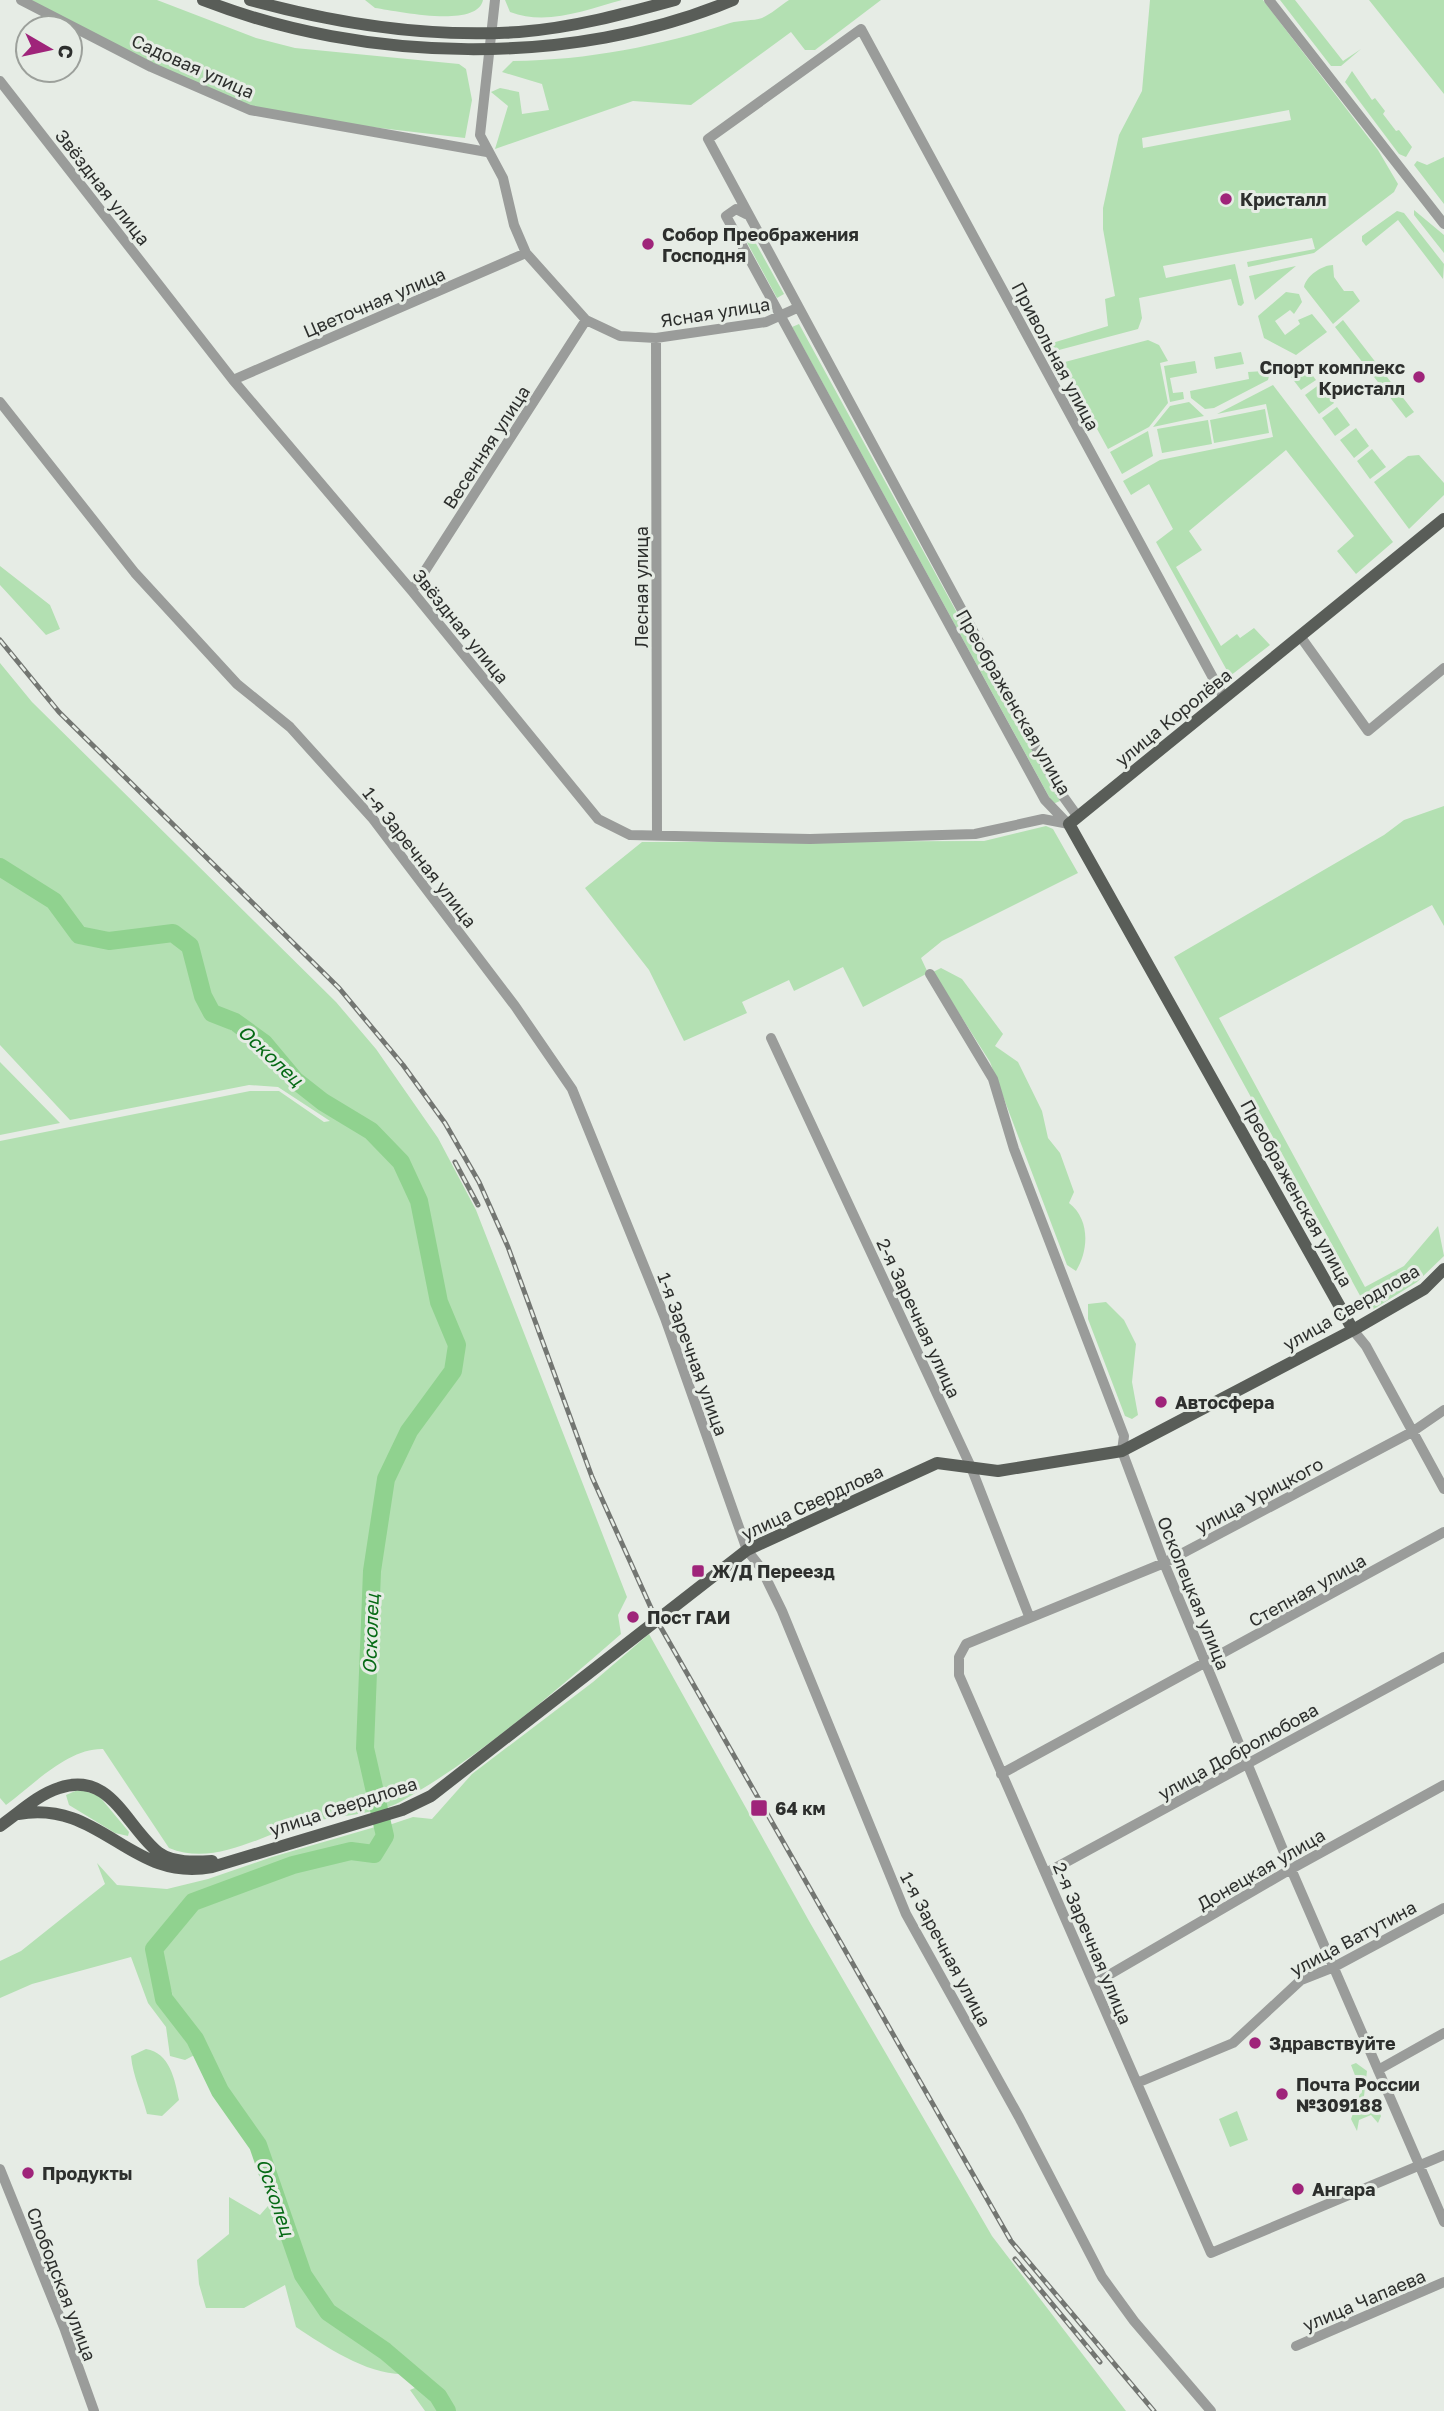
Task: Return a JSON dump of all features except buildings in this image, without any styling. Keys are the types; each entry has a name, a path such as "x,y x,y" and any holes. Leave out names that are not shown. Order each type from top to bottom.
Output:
{"main road":[{"path":"203,0 314,35 371,43 490,47 524,47 603,38 678,20 733,0"},
{"path":"250,0 354,25 491,32 570,25 675,0"},
{"name":"улица Королёва","path":"1073,821 1444,519"},
{"name":"Преображенская улица","path":"1073,821 1353,1330"},
{"name":"улица Свердлова","path":"19,1814 39,1810 58,1812 86,1823 146,1859 167,1868 202,1869 402,1810 431,1796 747,1550 937,1463 998,1471 1122,1451 1353,1330 1424,1289 1444,1269"},
{"name":"улица Свердлова","path":"0,1826 44,1794 76,1783 92,1785 106,1792 160,1854 176,1860 233,1859"}],"street":[{"name":"Садовая улица","path":"21,0 151,67 250,110 487,152"},
{"path":"487,152 480,135 495,0"},
{"path":"1269,0 1444,224"},
{"name":"Преображенская улица","path":"861,29 708,139 746,214 1060,792 1073,821"},
{"name":"Привольная улица","path":"861,29 1224,698"},
{"name":"Звёздная улица","path":"0,81 233,380 412,591 598,819 630,835 810,839 975,834 1043,819 1073,821"},
{"name":"Ясная улица","path":"487,152 503,178 514,225 526,253 586,320 620,336 656,338 766,322 797,308"},
{"name":"Преображенская улица","path":"746,214 736,209 726,216 1045,800 1073,821"},
{"name":"Цветочная улица","path":"233,380 526,253"},
{"name":"Весенняя улица","path":"412,591 586,320"},
{"name":"Лесная улица","path":"656,338 657,836"},
{"name":"1-я Заречная улица","path":"0,402 135,573 236,684 290,727 373,819 515,1006 572,1089 665,1318 747,1550 761,1568 782,1611 906,1914 1019,2117 1102,2277 1134,2321 1211,2411"},
{"path":"1300,636 1368,731 1444,668"},
{"name":"Осколецкая улица","path":"930,974 992,1079 1014,1149 1124,1436 1122,1451 1164,1563 1291,1869 1444,2222"},
{"name":"2-я Заречная улица","path":"771,1038 971,1467 1029,1616"},
{"path":"1353,1330 1366,1346 1444,1489"},
{"name":"улица Урицкого","path":"966,1644 1164,1563 1412,1432 1444,1410"},
{"name":"Степная улица","path":"1001,1774 1444,1532"},
{"name":"2-я Заречная улица","path":"966,1644 959,1657 959,1675 1211,2253 1419,2168"},
{"name":"улица Добролюбова","path":"1046,1873 1444,1657"},
{"name":"Донецкая улица","path":"1095,1983 1291,1869 1444,1785"},
{"name":"улица Ватутина","path":"1137,2083 1233,2043 1301,1980 1334,1967 1444,1908"},
{"path":"1378,2070 1444,2033"},
{"path":"1419,2168 1444,2155"},
{"name":"Слободская улица","path":"0,2169 65,2330 94,2411"},
{"name":"улица Чапаева","path":"1296,2346 1444,2282"}],"green space":[{"path":"22,0 157,0 256,38 295,48 459,64 466,69 472,100 465,138 303,119 243,107 84,30 84,14 51,14"},
{"path":"365,0 483,0 478,9 467,14 435,16 375,8"},
{"path":"505,0 622,0 566,15 538,17 510,12"},
{"path":"789,0 881,0 815,50 805,50 791,32 691,105 633,101 495,149 508,106 491,92 500,88 519,92 522,114 549,110 542,84 502,72 513,61 596,55 650,45 734,22 762,18"},
{"path":"1150,0 1263,0 1378,150 1398,184 1394,192 1314,253 1248,267 1247,262 1315,249 1312,238 1163,266 1166,278 1235,264 1244,303 1241,306 1238,305 1231,279 1139,298 1142,318 1138,329 1059,350 1049,344 1108,326 1105,299 1115,296 1103,229 1103,208 1119,135 1142,91","holes":["1289,110 1291,120 1143,148 1142,138"]},
{"path":"1280,0 1295,0 1343,61 1361,49 1341,66 1331,66"},
{"path":"1369,0 1444,0 1444,94"},
{"path":"1352,71 1372,100 1375,98 1385,111 1383,114 1396,131 1399,130 1412,147 1406,157 1399,154 1345,82"},
{"path":"1444,157 1444,204 1414,165 1417,161 1427,165"},
{"path":"1414,210 1444,235 1444,253 1414,215"},
{"path":"1397,211 1404,213 1444,264 1443,279 1398,220 1366,246 1362,241 1362,236"},
{"path":"749,231 784,294 777,298 743,235"},
{"path":"1333,265 1334,277 1344,291 1353,291 1360,301 1333,324 1304,287 1315,272"},
{"path":"1296,266 1255,300 1249,276"},
{"path":"1286,292 1299,294 1302,302 1294,314 1290,310 1275,321 1285,335 1300,324 1298,320 1312,314 1327,332 1296,355 1264,338 1258,316"},
{"path":"1343,320 1414,412 1406,418 1335,327"},
{"path":"799,324 1060,801 1053,804 792,327"},
{"path":"1148,340 1159,345 1168,361 1160,363 1168,403 1149,427 1108,449 1061,363"},
{"path":"1241,352 1244,364 1216,369 1214,357"},
{"path":"1195,361 1197,373 1170,378 1173,393 1183,392 1184,399 1170,402 1164,366"},
{"path":"1298,366 1310,372 1316,380 1301,390 1288,373"},
{"path":"1264,371 1269,376 1268,380 1214,408 1205,409 1191,398 1190,391 1249,379 1248,372"},
{"path":"1320,384 1334,403 1319,414 1305,395"},
{"path":"1273,385 1393,542 1356,574 1337,551 1354,536 1286,450 1189,531 1202,550 1176,567 1221,646 1237,634 1240,638 1254,628 1270,645 1230,676 1156,542 1173,529 1149,484 1131,495 1123,481 1160,460 1273,437 1266,404 1217,414"},
{"path":"1189,402 1204,416 1153,427 1170,406"},
{"path":"1337,407 1350,425 1335,436 1322,418"},
{"path":"1265,409 1269,433 1214,443 1210,420"},
{"path":"1208,420 1212,444 1162,453 1157,429"},
{"path":"1356,428 1369,446 1354,458 1340,440"},
{"path":"1148,431 1153,456 1122,474 1110,452"},
{"path":"1372,449 1386,467 1370,479 1357,461"},
{"path":"1419,455 1444,483 1444,495 1409,529 1374,482 1408,456"},
{"path":"0,566 50,605 60,629 46,635 0,585"},
{"path":"0,663 32,702 336,1002 376,1049 438,1138 476,1210 627,1597 618,1615 621,1634 515,1724 430,1784 389,1807 304,1823 215,1853 184,1853 169,1848 103,1749 90,1750 64,1761 6,1805 0,1798 0,1141 250,1091 279,1091 324,1122 330,1121 278,1087 249,1085 70,1120 0,1045 0,872 52,904 78,939 107,944 171,936 187,947 199,998 210,1018 262,1048 293,1084 335,1119 341,1106 299,1077 267,1041 236,1017 214,1008 206,994 199,958 190,941 174,930 140,936 110,936 76,927 56,899 0,864"},
{"path":"1444,806 1444,926 1432,905 1219,1018 1365,1287 1404,1266 1438,1226 1444,1256 1417,1282 1369,1312 1174,957 1384,835 1404,820"},
{"path":"1046,826 1053,829 1078,873 942,941 921,958 928,973 863,1007 843,967 794,991 789,980 742,1002 747,1013 684,1041 649,970 585,888 642,842 984,841"},
{"path":"941,968 962,979 1003,1034 995,1046 1018,1062 1042,1111 1048,1138 1060,1153 1074,1192 1069,1203 1081,1217 1084,1226 1085,1244 1076,1271 1067,1265 990,1062 933,972"},
{"path":"0,1062 60,1123 0,1135"},
{"path":"1106,1302 1124,1320 1136,1344 1132,1382 1138,1415 1132,1419 1125,1416 1088,1319 1088,1304"},
{"path":"649,1634 809,1921 992,2236 1126,2411 449,2411 431,2387 444,2411 425,2411 410,2390 426,2383 414,2373 383,2372 368,2367 337,2353 296,2327 285,2285 244,2308 206,2308 199,2284 197,2260 229,2234 229,2197 260,2215 282,2190 259,2143 222,2087 208,2048 185,2060 170,2056 166,2027 148,2003 131,1957 32,1984 0,1998 0,1961 21,1951 105,1884 97,1863 117,1885 167,1889 208,1879 375,1827 382,1837 371,1851 351,1847 292,1861 191,1899 149,1947 173,1996 157,1949 196,1907 295,1869 352,1856 377,1858 391,1837 389,1825 413,1817 432,1819 472,1774 593,1682"},
{"path":"80,1789 99,1796 129,1832 128,1836 115,1833 69,1805 66,1795"},
{"path":"146,2049 161,2056 170,2068 176,2084 179,2100 162,2116 147,2114 134,2071 131,2056"},
{"path":"1356,2063 1367,2071 1364,2096 1376,2105 1381,2116 1378,2123 1371,2115 1359,2120 1357,2131 1351,2119 1361,2091 1351,2065"},
{"path":"1237,2111 1248,2140 1230,2147 1219,2119"}],"waterway":[{"name":"Осколец","path":"0,867 54,901 79,935 109,941 173,933 190,946 203,996 212,1013 235,1022 264,1043 295,1080 323,1102 371,1131 401,1162 419,1201 439,1302 457,1345 453,1371 409,1431 386,1479 372,1571 365,1748 385,1836 374,1854 351,1851 293,1865 193,1902 154,1949 164,1999 195,2039 220,2091 258,2145 303,2275 328,2312 385,2351 438,2396 447,2411"}],"railway":[{"path":"0,640 59,712 339,988 403,1065 445,1123 479,1182 508,1247 592,1477 656,1619 1011,2241 1154,2411"},
{"path":"455,1162 478,1205"},
{"path":"1015,2259 1100,2362"}],"place":[{"name":"Кристалл","path":"1226,199"},
{"name":"Собор Преображения Господня","path":"648,244"},
{"name":"Спорт комплекс Кристалл","path":"1419,377"},
{"name":"Автосфера","path":"1161,1402"},
{"name":"Ж/Д Переезд","path":"698,1571"},
{"name":"Пост ГАИ","path":"633,1617"},
{"name":"64 км","path":"759,1808"},
{"name":"Здравствуйте","path":"1255,2043"},
{"name":"Почта России №309188","path":"1282,2094"},
{"name":"Продукты","path":"28,2173"},
{"name":"Ангара","path":"1298,2189"}]}
